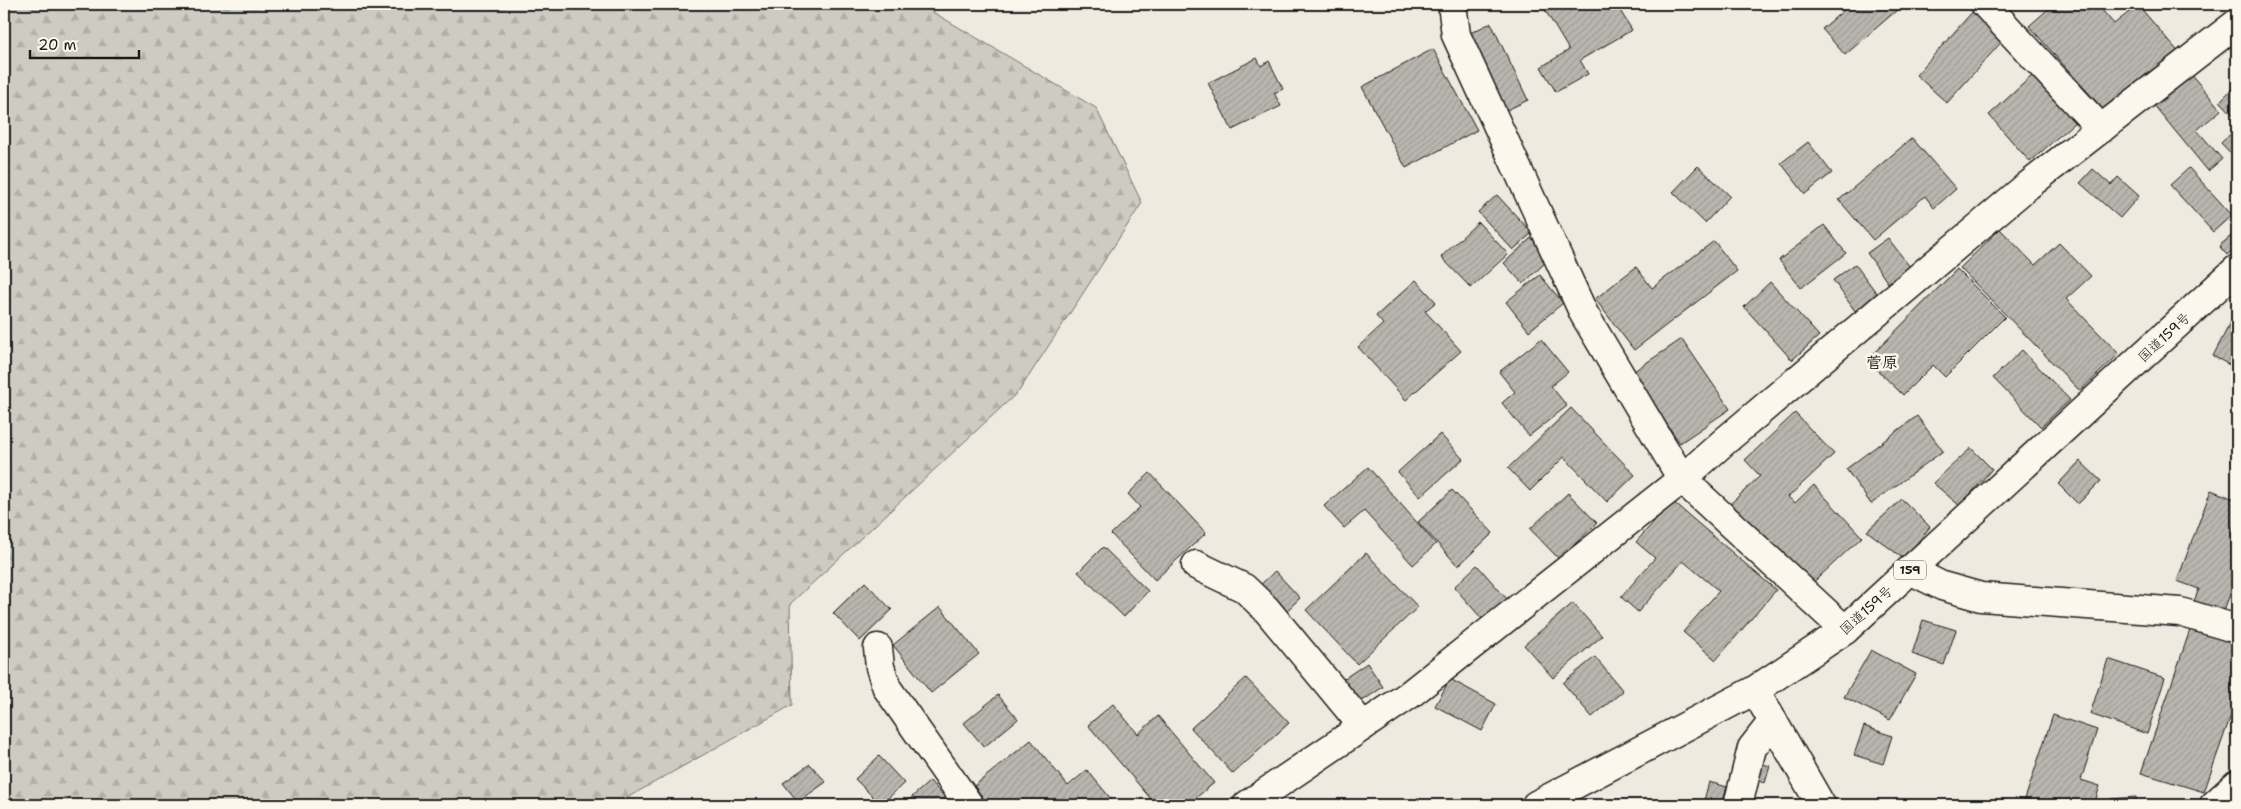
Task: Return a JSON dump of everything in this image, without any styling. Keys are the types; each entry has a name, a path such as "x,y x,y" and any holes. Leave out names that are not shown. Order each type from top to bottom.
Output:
{"main road":[{"path":"1452,4 1456,35 1584,314 1682,479 1845,630"},
{"path":"1985,4 2100,129"},
{"path":"1247,805 1409,695 1682,479 2018,194 2237,23"},
{"name":"国道159号","path":"1536,805 1755,690 1845,630 2237,269"},
{"path":"1196,565 1244,588 1266,609 1363,726"},
{"path":"1910,570 1942,586 1981,597 2180,612 2237,629"},
{"path":"878,648 880,667 887,688 969,805"},
{"path":"1755,690 1821,805"},
{"path":"1738,805 1752,748 1773,721"}],"green space":[{"path":"4,4 919,4 1096,108 1142,203 1019,391 790,604 792,705 614,805 4,805"}],"building":[{"path":"1557,4 1616,4 1632,30 1580,60 1588,74 1556,92 1541,67 1569,50 1545,10"},
{"path":"1851,4 1904,4 1845,55 1822,29"},
{"path":"2054,4 2097,4 2114,24 2138,5 2181,55 2110,117 2029,26"},
{"path":"1974,10 2005,38 1947,103 1916,75"},
{"path":"1491,23 1528,100 1505,111 1468,34"},
{"path":"1433,49 1477,130 1406,168 1362,87"},
{"path":"1257,58 1261,66 1269,61 1283,89 1274,93 1281,106 1232,130 1208,83"},
{"path":"2190,73 2221,110 2197,130 2222,159 2208,171 2153,104"},
{"path":"2034,74 2076,121 2030,162 1989,115"},
{"path":"2234,87 2237,90 2237,119 2220,101"},
{"path":"2237,128 2237,160 2221,143"},
{"path":"1912,138 1956,189 1934,208 1925,196 1873,240 1839,200"},
{"path":"1808,142 1832,173 1805,194 1781,163"},
{"path":"1698,166 1730,196 1705,223 1673,192"},
{"path":"2189,168 2232,215 2213,232 2170,185"},
{"path":"2093,169 2111,185 2118,177 2139,196 2120,218 2080,183"},
{"path":"1497,195 1532,233 1513,250 1478,212"},
{"path":"1478,222 1508,254 1471,288 1441,257"},
{"path":"1824,225 1846,253 1801,288 1779,260"},
{"path":"2000,229 2035,265 2059,243 2091,276 2066,299 2119,354 2080,391 1960,268"},
{"path":"2237,231 2237,246 2227,255 2219,246"},
{"path":"1531,238 1550,258 1523,284 1504,263"},
{"path":"1888,238 1910,267 1888,283 1867,253"},
{"path":"1714,241 1737,271 1634,350 1595,299 1636,267 1652,288"},
{"path":"1855,264 1878,295 1855,311 1833,280"},
{"path":"1957,269 2005,317 1945,377 1933,365 1903,395 1867,360"},
{"path":"1540,275 1563,303 1529,331 1506,302"},
{"path":"1416,280 1436,302 1425,311 1461,351 1406,400 1358,347 1383,324 1376,316"},
{"path":"1770,282 1819,336 1792,360 1744,307"},
{"path":"2237,310 2237,369 2213,356"},
{"path":"1541,339 1568,372 1551,386 1567,406 1529,436 1502,403 1515,392 1499,372"},
{"path":"1682,339 1730,409 1680,443 1631,373"},
{"path":"2022,350 2070,400 2041,427 1993,378"},
{"path":"1571,408 1635,475 1607,502 1564,457 1530,491 1508,468"},
{"path":"1795,413 1834,454 1788,497 1795,503 1814,485 1862,537 1805,590 1727,507 1760,476 1745,460"},
{"path":"1917,416 1943,451 1871,504 1846,469"},
{"path":"1440,434 1463,459 1420,497 1398,472"},
{"path":"1971,448 1992,469 1960,506 1933,483"},
{"path":"2080,461 2101,481 2078,504 2058,484"},
{"path":"1368,467 1436,544 1413,565 1364,511 1344,528 1324,506"},
{"path":"1150,473 1206,533 1155,580 1111,534 1140,507 1128,494"},
{"path":"1452,490 1493,533 1458,566 1418,522"},
{"path":"2211,490 2237,500 2237,516 2232,531 2237,532 2237,575 2223,613 2194,601 2199,589 2177,581"},
{"path":"1568,493 1597,523 1559,559 1530,529"},
{"path":"1902,499 1930,527 1904,559 1867,531"},
{"path":"1672,501 1776,590 1716,660 1683,632 1719,591 1683,561 1638,612 1621,597 1655,558 1636,542"},
{"path":"1103,547 1148,591 1124,617 1078,572"},
{"path":"1366,553 1418,607 1357,664 1306,610"},
{"path":"1477,565 1507,599 1483,620 1454,587"},
{"path":"1275,571 1300,598 1279,618 1254,591"},
{"path":"865,582 892,610 860,641 833,613"},
{"path":"1573,603 1602,636 1553,678 1524,645"},
{"path":"940,607 979,654 931,693 893,645"},
{"path":"1923,620 1956,630 1944,665 1912,654"},
{"path":"2190,630 2237,643 2237,698 2204,792 2141,773"},
{"path":"1871,650 1916,674 1890,720 1844,697"},
{"path":"1595,657 1623,691 1592,717 1563,683"},
{"path":"2108,659 2165,678 2147,734 2090,714"},
{"path":"1367,663 1383,687 1352,708 1336,684"},
{"path":"1246,678 1289,723 1233,774 1191,728"},
{"path":"1450,679 1496,704 1482,731 1435,706"},
{"path":"998,695 1018,719 984,747 964,723"},
{"path":"1113,704 1138,734 1158,716 1214,783 1187,805 1156,805 1088,725"},
{"path":"2053,715 2097,730 2081,780 2100,786 2094,805 2023,805"},
{"path":"1864,726 1892,736 1883,764 1854,755"},
{"path":"1031,740 1068,786 1087,770 1112,800 1105,805 989,805 974,786"},
{"path":"879,756 904,783 881,805 855,779"},
{"path":"1759,763 1770,766 1765,783 1753,779"},
{"path":"810,764 826,782 798,802 783,783"},
{"path":"930,781 952,805 903,805"},
{"path":"1709,782 1727,787 1722,805 1703,804"},
{"path":"2136,797 2137,805 2110,805 2110,799"}],"district":[{"name":"菅原","path":"1882,362"}]}
